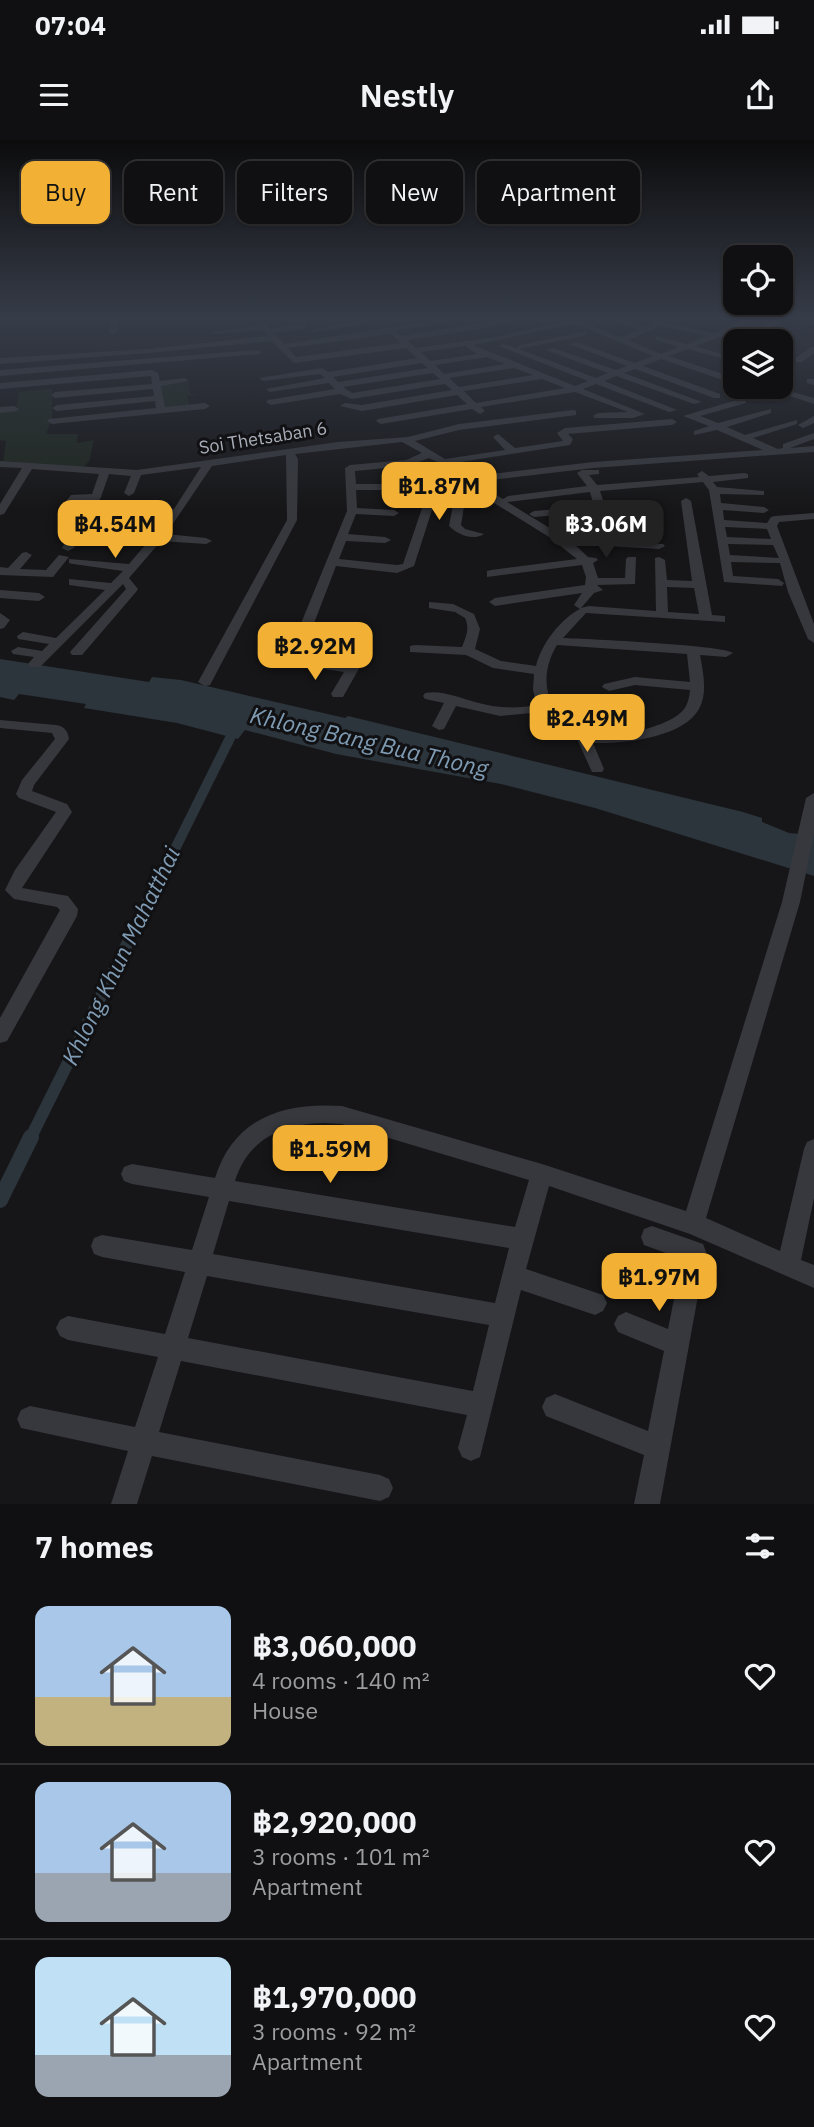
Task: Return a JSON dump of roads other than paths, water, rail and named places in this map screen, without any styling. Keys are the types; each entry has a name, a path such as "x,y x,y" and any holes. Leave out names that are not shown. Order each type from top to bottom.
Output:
{"street":[{"path":"13,409 0,410 1,392 75,383"},
{"path":"55,395 173,383"},
{"path":"271,389 334,383 352,396 394,383"},
{"path":"271,402 334,383"},
{"path":"448,383 478,409"},
{"path":"345,405 362,408 505,383"},
{"path":"559,383 640,419 647,433"},
{"path":"381,421 478,409 575,389 592,383"},
{"path":"599,383 672,417"},
{"path":"642,383 697,402"},
{"path":"680,383 717,396"},
{"path":"157,385 161,411"},
{"path":"793,394 814,401"},
{"path":"786,403 800,396"},
{"path":"57,408 160,398"},
{"path":"598,416 640,419 672,417 691,415 743,401"},
{"path":"52,421 205,406"},
{"name":"Soi Thetsaban 6","path":"0,464 113,475 207,465 367,441 409,440 458,427 570,410 582,426"},
{"path":"697,433 768,411"},
{"path":"449,461 566,443 568,439 563,432 582,426 610,429 656,414"},
{"path":"691,415 781,450 814,436"},
{"path":"747,437 814,419"},
{"path":"510,420 520,430"},
{"path":"582,426 589,442"},
{"path":"610,429 619,437"},
{"path":"772,429 799,442"},
{"path":"531,435 540,446"},
{"path":"498,437 511,450"},
{"path":"409,440 435,450 465,475 478,479 781,450 812,451"},
{"path":"467,443 481,455"},
{"path":"353,670 293,660 352,511 352,466 408,463 435,450"},
{"path":"205,681 292,520 293,459 290,453"},
{"path":"674,459 687,481"},
{"path":"728,462 698,465 714,490 727,579 778,583"},
{"path":"331,562 389,569 408,566 436,482 432,475 408,463"},
{"path":"18,651 40,659 59,642 157,537 207,465"},
{"path":"0,512 29,466"},
{"path":"492,484 656,467"},
{"path":"129,493 137,473"},
{"path":"582,473 595,491 611,544 659,545"},
{"path":"3,571 49,574 68,555 96,497 113,475"},
{"path":"465,475 455,526 462,532 478,534"},
{"path":"508,499 744,476"},
{"path":"478,479 482,491 569,544 589,560 594,586 585,609 546,652 541,692 546,707 562,723 583,737 597,769"},
{"path":"351,487 389,487"},
{"path":"714,490 760,493"},
{"path":"595,491 643,494"},
{"path":"69,504 75,497 96,497"},
{"path":"686,501 706,618"},
{"path":"716,506 764,510"},
{"path":"534,513 646,509"},
{"path":"154,510 173,517"},
{"path":"352,511 394,513"},
{"path":"814,516 781,517 775,519 771,526 814,639"},
{"path":"138,520 173,517"},
{"path":"719,523 764,526"},
{"path":"606,527 656,527"},
{"path":"157,537 206,541"},
{"path":"343,537 385,540"},
{"path":"722,540 770,542"},
{"path":"3,571 26,555"},
{"path":"68,555 121,578 129,583 132,589 77,652"},
{"path":"724,558 776,561"},
{"path":"495,602 631,581 632,559"},
{"path":"491,574 589,560"},
{"path":"659,560 662,615"},
{"path":"73,582 121,578"},
{"path":"661,583 699,585"},
{"path":"0,594 39,597"},
{"path":"433,605 463,610 471,617 474,629 468,651"},
{"path":"585,609 720,619"},
{"path":"0,617 4,620 0,625"},
{"path":"23,636 59,642"},
{"path":"555,641 726,653"},
{"path":"338,694 364,649"},
{"path":"415,649 468,651 498,666 542,671"},
{"path":"583,737 626,736 670,727 692,710 697,687 693,650"},
{"path":"609,687 635,681 697,687"},
{"path":"430,696 453,699 505,714 526,713 546,707"},
{"path":"439,726 453,699"},
{"path":"0,724 55,729 61,734 62,739 27,783 23,794 62,808 64,812 13,890 20,895 62,901 69,909 68,916 0,1035"},
{"path":"693,1224 791,902 814,799"},
{"path":"124,1504 231,1160 257,1132 281,1119 309,1112 342,1115 542,1174 693,1224 814,1277"},
{"path":"788,1266 814,1150"},
{"path":"132,1174 522,1239"},
{"path":"471,1448 522,1239 542,1174"},
{"path":"648,1504 695,1252 652,1237"},
{"path":"102,1246 503,1316"},
{"path":"513,1276 595,1303"},
{"path":"626,1324 676,1344"},
{"path":"68,1328 481,1405"},
{"path":"555,1407 657,1447"},
{"path":"30,1419 380,1488"}],"water":[{"name":"Khlong Bang Bua Thong","path":"0,659 149,682 152,677 181,680 345,718 348,716 743,812 762,818 762,822 789,833 814,835 814,876 595,808 501,784 336,754 245,730 238,739 177,723 84,708 86,704 19,694 14,700 0,697"}],"waterway":[{"name":"Khlong Khun Mahatthai","path":"173,853 236,726"},
{"name":"Khlong Khun Mahatthai","path":"30,1139 173,852"},
{"name":"Khlong Khun Mahatthai","path":"0,1200 31,1137"}]}
